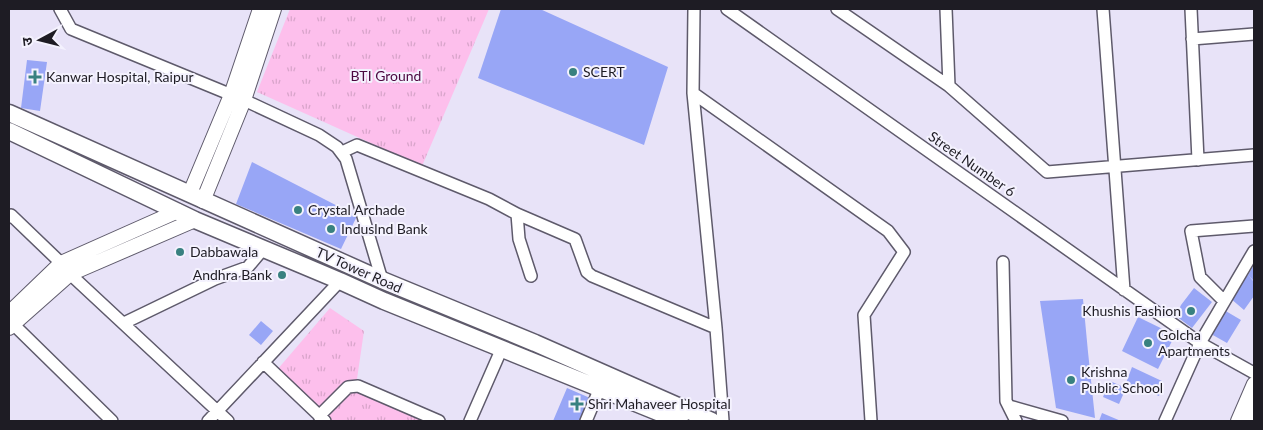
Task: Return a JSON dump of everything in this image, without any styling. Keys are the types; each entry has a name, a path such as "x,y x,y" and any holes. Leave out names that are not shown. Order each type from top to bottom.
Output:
{"highway":[{"path":"1251,421 1254,413"}],"main road":[{"name":"TV Tower Road","path":"9,113 382,280 535,343 712,421"},
{"name":"TV Tower Road","path":"9,131 195,220 384,301 680,421"},
{"path":"178,211 197,197"},
{"path":"195,220 197,197"}],"street":[{"path":"60,9 71,29 238,97 320,135 342,152 382,280"},
{"path":"238,97 260,9"},
{"path":"197,197 274,9"},
{"path":"694,9 693,93 723,421"},
{"path":"946,9 949,86"},
{"path":"1104,9 1124,290"},
{"path":"1191,9 1198,160"},
{"name":"Street Number 6","path":"731,10 1200,343 1254,373"},
{"path":"843,10 949,86 1047,172 1254,155"},
{"path":"1192,39 1254,34"},
{"path":"693,93 888,231 904,252 864,315 871,421"},
{"path":"342,152 357,145 489,199 575,239 587,272 592,276 716,328"},
{"path":"112,421 10,321 66,268 178,211"},
{"path":"518,214 519,239 531,276"},
{"path":"9,217 11,215 228,421"},
{"path":"66,268 195,220"},
{"path":"1224,301 1200,277 1191,231 1254,226"},
{"path":"124,323 215,279 248,267 264,248"},
{"path":"1165,421 1200,343 1254,251"},
{"path":"1003,262 1006,401 1016,421"},
{"path":"208,421 340,281"},
{"path":"470,421 502,348"},
{"path":"263,362 322,418 348,387 358,386 439,421"},
{"path":"1238,421 1254,384"},
{"path":"586,421 600,388"},
{"path":"1009,406 1062,421"}],"green space":[{"name":"BTI Ground","path":"290,9 489,9 422,166 257,92"},
{"path":"330,308 364,331 357,379 442,421 327,421 277,370"}],"building":[{"name":"SCERT","path":"501,9 540,9 668,67 644,145 478,78"},
{"path":"27,60 47,62 40,111 21,108"},
{"name":"Crystal Archade","path":"252,162 357,216 341,249 236,204"},
{"path":"1254,265 1254,281 1248,275"},
{"path":"1248,275 1254,282 1254,296 1244,310 1230,298"},
{"name":"Khushis Fashion","path":"1194,288 1212,302 1192,328 1176,316 1181,305"},
{"name":"Krishna Public School","path":"1083,299 1095,418 1056,408 1040,301"},
{"path":"1224,310 1241,320 1227,343 1211,334"},
{"name":"Golcha Apartments","path":"1138,317 1175,335 1158,369 1122,351"},
{"path":"261,321 273,331 261,345 249,335"},
{"path":"1132,367 1164,382 1159,396 1126,383"},
{"path":"1110,381 1126,388 1119,404 1103,397"},
{"path":"567,388 590,398 580,421 553,421"},
{"path":"1102,413 1121,421 1099,421"}],"place":[{"name":"SCERT","path":"573,72"},
{"name":"Kanwar Hospital, Raipur","path":"35,77"},
{"name":"Crystal Archade","path":"298,210"},
{"name":"Induslnd Bank","path":"331,229"},
{"name":"Dabbawala","path":"180,252"},
{"name":"Andhra Bank","path":"282,275"},
{"name":"Khushis Fashion","path":"1191,311"},
{"name":"Golcha Apartments","path":"1148,343"},
{"name":"Krishna Public School","path":"1071,380"},
{"name":"Shri Mahaveer Hospital","path":"577,404"}]}
